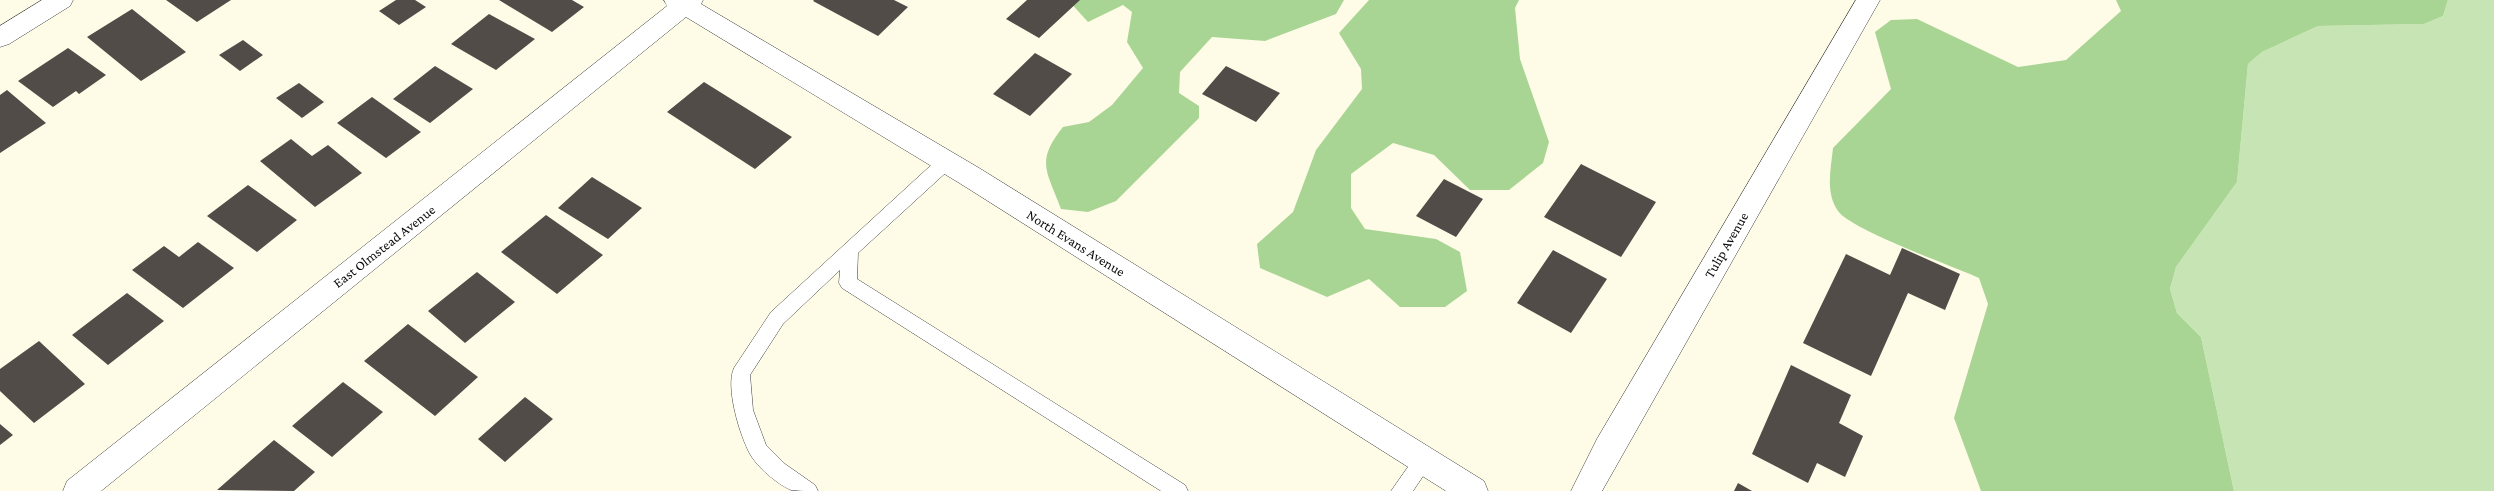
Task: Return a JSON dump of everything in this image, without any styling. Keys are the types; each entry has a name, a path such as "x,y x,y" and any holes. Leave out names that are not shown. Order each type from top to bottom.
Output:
{"street":[{"path":"0,38 62,0"},
{"name":"Tulip Avenue","path":"1586,491 1868,0"},
{"name":"North Evans Avenue","path":"684,2 946,162 1473,491"},
{"name":"East Olmstead Avenue","path":"78,491 684,2"}],"lane":[{"path":"808,491 778,470 758,450 744,410 741,374 777,318 946,162"},
{"path":"849,250 848,283 1178,491"},
{"path":"1402,491 1424,460"}],"green space":[{"path":"1068,0 1344,0 1336,14 1265,41 1212,37 1180,72 1179,93 1199,106 1199,118 1116,201 1088,212 1061,209 1046,167 1049,149 1063,127 1089,122 1112,105 1143,68 1127,42 1132,12 1123,5 1088,22"},
{"path":"1369,0 1519,0 1515,8 1520,59 1549,142 1543,163 1509,190 1470,190 1434,155 1393,143 1351,174 1351,208 1365,229 1436,239 1460,252 1467,291 1445,307 1400,307 1369,279 1327,297 1260,268 1257,244 1293,212 1316,150 1362,89 1361,69 1339,33"},
{"path":"2116,0 2448,0 2443,16 2424,24 2318,26 2262,52 2248,64 2237,182 2176,267 2170,289 2177,313 2201,337 2234,491 1981,491 1954,418 1988,304 1979,278 1862,228 1838,211 1831,196 1830,188 1833,148 1891,89 1875,32 1891,20 1917,19 2018,67 2066,60 2121,11"},
{"path":"2448,0 2494,0 2494,491 2234,491 2201,337 2177,313 2170,289 2176,267 2237,182 2248,64 2262,52 2318,26 2424,24 2443,16"}],"building":[{"path":"166,0 231,0 197,22"},
{"path":"396,0 415,0 426,7 399,25 379,11"},
{"path":"499,0 572,0 584,7 552,32"},
{"path":"814,0 894,0 908,7 878,36"},
{"path":"1027,0 1080,0 1039,38 1006,19"},
{"path":"132,9 186,52 141,81 87,37"},
{"path":"489,14 535,39 496,70 451,44"},
{"path":"243,40 263,55 240,71 219,55"},
{"path":"68,48 106,75 79,94 76,91 53,107 18,81"},
{"path":"1035,53 1072,74 1030,116 993,94"},
{"path":"435,66 473,89 430,123 393,99"},
{"path":"1226,66 1280,93 1256,122 1202,94"},
{"path":"704,82 792,137 755,169 667,112"},
{"path":"299,83 324,102 302,118 276,98"},
{"path":"7,90 46,123 0,153 0,95"},
{"path":"372,97 421,132 386,158 337,123"},
{"path":"291,139 312,156 328,145 362,173 315,207 260,161"},
{"path":"1581,164 1656,202 1621,257 1544,217"},
{"path":"592,177 642,208 608,239 558,208"},
{"path":"1444,179 1483,199 1456,237 1416,216"},
{"path":"248,185 297,220 257,252 207,216"},
{"path":"546,215 603,255 557,294 501,252"},
{"path":"198,242 234,268 183,308 132,270 164,246 179,257"},
{"path":"1902,248 1960,274 1945,310 1908,293 1871,376 1803,343 1846,254 1890,275"},
{"path":"1553,250 1607,279 1571,333 1517,303"},
{"path":"477,272 515,302 465,343 428,311"},
{"path":"127,293 164,321 108,365 72,335"},
{"path":"408,324 478,377 435,416 364,361"},
{"path":"39,341 85,384 34,423 0,391 0,369"},
{"path":"1791,365 1851,395 1839,423 1863,436 1845,477 1817,463 1808,483 1752,454"},
{"path":"343,382 383,412 332,457 292,426"},
{"path":"525,397 553,419 505,462 478,439"},
{"path":"0,424 13,435 0,445"},
{"path":"274,440 315,472 294,491 217,490"},
{"path":"1738,483 1752,491 1734,491"}]}
